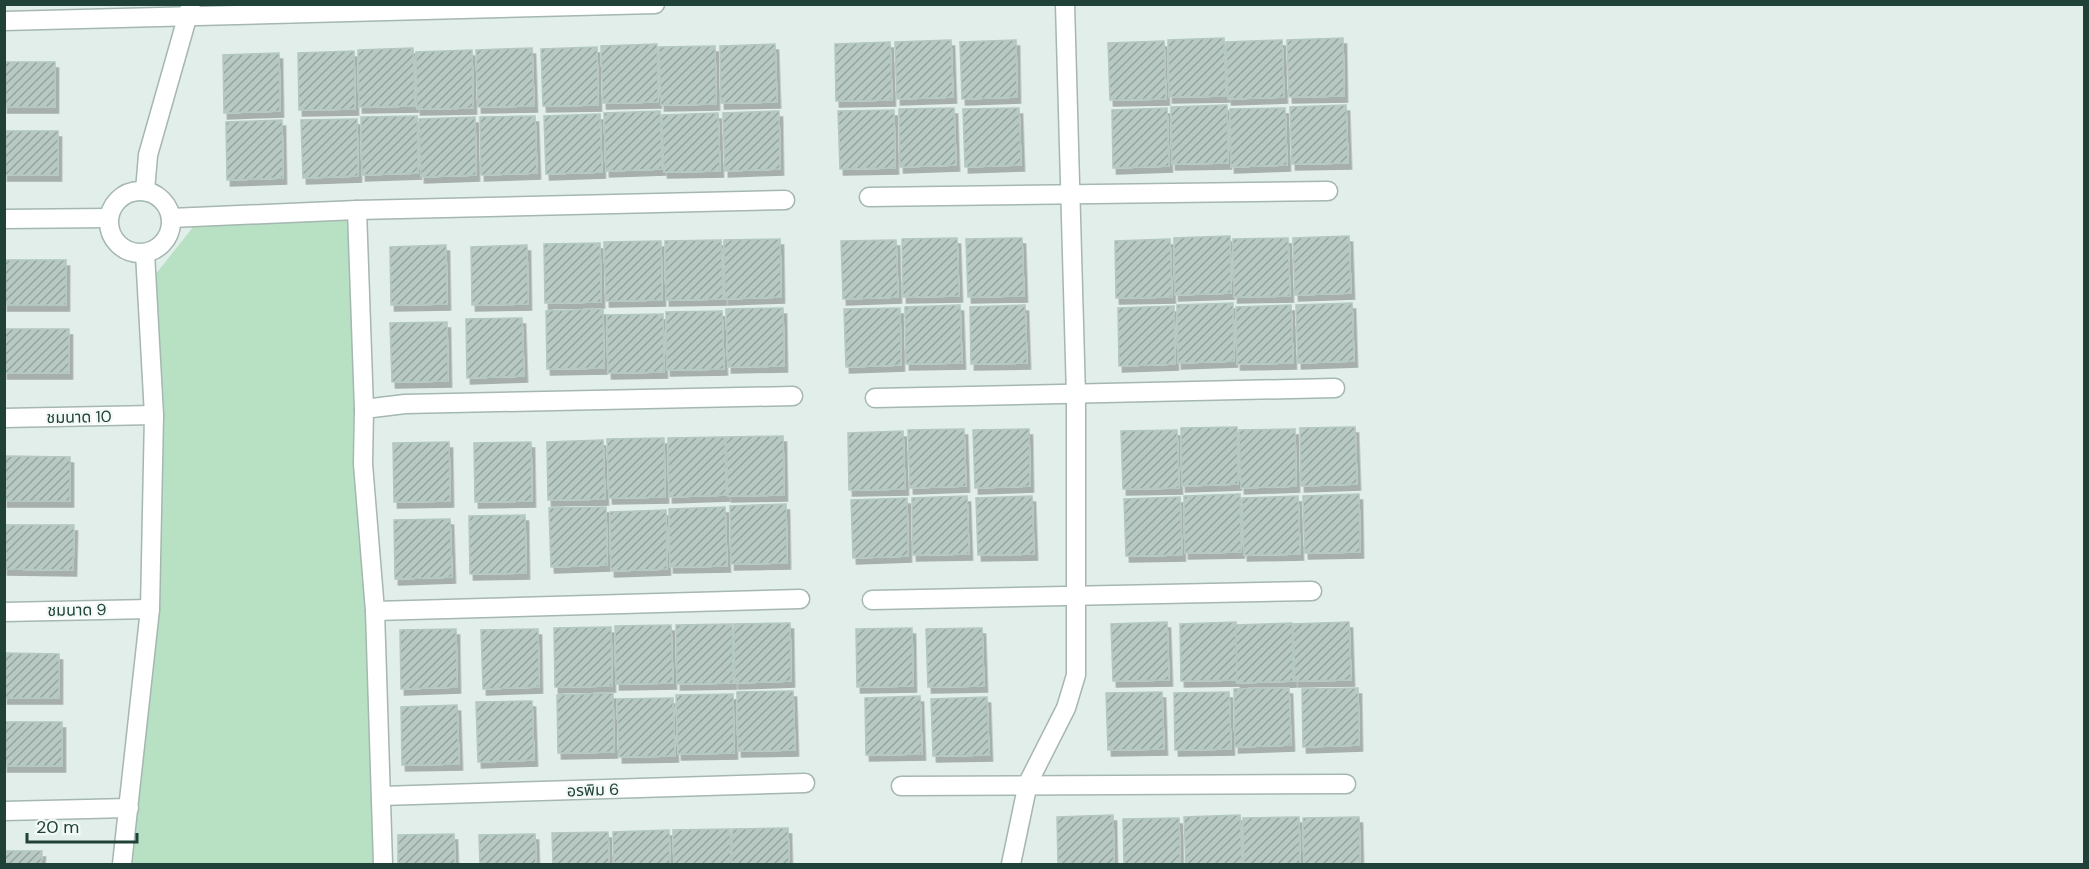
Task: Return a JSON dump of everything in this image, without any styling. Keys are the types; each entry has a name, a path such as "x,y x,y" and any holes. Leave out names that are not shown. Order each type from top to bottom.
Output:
{"street":[{"path":"4,21 191,10 655,4"},
{"path":"1011,864 1028,783 1066,708 1076,675 1076,396 1065,4"},
{"path":"145,191 148,155 191,10"},
{"path":"145,191 157,196 166,206 171,218 170,231 164,241 145,253 134,253 115,241 108,218 112,206 120,197 131,192 145,191"},
{"path":"869,197 1328,191"},
{"path":"171,218 357,210 785,200"},
{"path":"357,210 364,409 363,464 375,611 383,864"},
{"path":"4,219 108,218"},
{"path":"122,864 150,609 154,415 145,253"},
{"path":"874,398 1076,396 1335,388"},
{"path":"364,409 405,404 793,396"},
{"name":"ชมนาด 10","path":"4,418 154,415"},
{"path":"872,600 1312,591"},
{"path":"375,611 800,599"},
{"name":"ชมนาด 9","path":"4,612 150,609"},
{"name":"อรพิม 6","path":"381,796 805,783"},
{"path":"901,786 1028,783 1346,784"},
{"path":"4,811 129,808"}],"green space":[{"path":"357,210 379,864 122,864 150,609 147,285 201,217"}],"building":[{"path":"1224,38 1226,96 1169,97 1168,40"},
{"path":"1343,38 1344,96 1289,97 1287,40"},
{"path":"951,40 953,97 897,99 895,42"},
{"path":"1016,40 1017,97 962,99 960,42"},
{"path":"1282,40 1284,97 1228,99 1226,42"},
{"path":"1164,41 1166,99 1110,100 1108,43"},
{"path":"890,42 892,100 836,101 835,44"},
{"path":"657,44 658,102 603,103 601,46"},
{"path":"775,44 777,102 721,103 720,46"},
{"path":"715,46 716,104 661,105 659,47"},
{"path":"597,47 598,105 543,106 541,49"},
{"path":"413,48 415,106 359,107 358,50"},
{"path":"532,48 534,106 478,107 476,50"},
{"path":"472,50 473,108 417,109 416,52"},
{"path":"354,51 355,109 299,110 298,53"},
{"path":"279,53 280,111 224,113 223,55"},
{"path":"4,62 55,62 55,107 4,107"},
{"path":"1227,105 1228,163 1172,164 1171,107"},
{"path":"1346,105 1348,163 1292,164 1290,107"},
{"path":"954,108 956,165 900,167 899,109"},
{"path":"1019,108 1021,165 965,167 963,109"},
{"path":"1167,108 1169,166 1113,168 1112,110"},
{"path":"1285,108 1287,165 1231,167 1230,109"},
{"path":"894,110 895,168 840,169 838,111"},
{"path":"660,111 662,169 606,171 604,113"},
{"path":"779,111 780,169 725,171 723,113"},
{"path":"718,113 720,171 664,172 662,115"},
{"path":"600,114 602,172 546,174 544,116"},
{"path":"417,116 418,173 362,175 361,117"},
{"path":"535,116 537,173 481,175 480,117"},
{"path":"475,117 476,175 421,177 419,119"},
{"path":"357,119 358,176 303,178 301,120"},
{"path":"282,120 283,178 227,180 226,122"},
{"path":"4,131 58,131 58,175 4,175"},
{"path":"1230,236 1231,293 1175,295 1174,238"},
{"path":"1349,236 1351,293 1295,295 1293,238"},
{"path":"957,238 959,296 903,297 902,239"},
{"path":"1022,238 1024,296 968,297 966,239"},
{"path":"1288,238 1290,296 1234,297 1233,239"},
{"path":"780,239 781,297 725,299 724,240"},
{"path":"1170,239 1172,297 1116,298 1115,241"},
{"path":"721,240 723,299 666,300 665,241"},
{"path":"896,240 898,297 843,299 841,241"},
{"path":"661,241 662,300 606,301 604,242"},
{"path":"600,243 601,302 545,303 544,244"},
{"path":"446,245 447,304 391,305 390,247"},
{"path":"527,245 528,304 472,305 471,247"},
{"path":"4,260 66,260 66,305 4,305"},
{"path":"1233,303 1234,361 1178,363 1177,305"},
{"path":"1352,303 1354,361 1298,363 1296,305"},
{"path":"960,305 962,363 906,364 905,307"},
{"path":"1025,305 1027,363 971,364 970,307"},
{"path":"1291,305 1293,363 1237,364 1236,307"},
{"path":"1174,306 1175,364 1119,366 1118,308"},
{"path":"783,308 784,366 728,367 726,309"},
{"path":"900,308 901,365 846,367 844,309"},
{"path":"603,309 604,368 547,369 546,311"},
{"path":"722,311 724,369 667,370 666,312"},
{"path":"663,314 664,372 608,373 607,315"},
{"path":"522,318 524,376 467,378 466,319"},
{"path":"447,322 448,381 392,382 390,323"},
{"path":"4,329 69,329 69,373 4,373"},
{"path":"1237,427 1238,484 1182,486 1181,428"},
{"path":"1355,427 1357,484 1301,486 1300,428"},
{"path":"964,429 966,486 910,488 908,430"},
{"path":"1029,429 1030,486 975,488 973,430"},
{"path":"1295,429 1296,486 1241,488 1239,430"},
{"path":"1177,430 1179,488 1123,489 1121,431"},
{"path":"903,431 905,489 849,490 848,433"},
{"path":"783,436 784,495 728,496 726,437"},
{"path":"725,437 726,495 669,497 668,438"},
{"path":"664,438 665,497 609,498 607,439"},
{"path":"603,440 605,499 548,500 547,442"},
{"path":"449,442 450,501 394,502 393,443"},
{"path":"531,442 532,501 475,502 474,443"},
{"path":"4,456 70,457 70,501 4,501"},
{"path":"1240,494 1241,552 1185,553 1184,496"},
{"path":"1359,494 1360,552 1305,553 1303,496"},
{"path":"967,496 969,554 913,555 912,498"},
{"path":"1032,496 1034,554 978,555 976,498"},
{"path":"1298,496 1300,554 1244,555 1242,498"},
{"path":"1180,497 1182,555 1126,556 1124,499"},
{"path":"907,498 908,556 853,558 851,500"},
{"path":"786,504 787,563 731,564 730,506"},
{"path":"606,507 607,565 551,567 549,508"},
{"path":"725,507 727,566 670,567 669,509"},
{"path":"666,510 667,569 611,571 610,512"},
{"path":"525,515 526,573 470,574 469,516"},
{"path":"450,519 452,577 395,579 394,520"},
{"path":"4,525 74,525 73,570 4,569"},
{"path":"1167,622 1169,680 1113,681 1111,624"},
{"path":"1236,622 1237,680 1181,681 1180,624"},
{"path":"1349,622 1351,680 1295,681 1293,624"},
{"path":"790,623 791,681 735,683 734,624"},
{"path":"1292,623 1293,681 1237,683 1236,625"},
{"path":"732,624 733,683 677,684 676,625"},
{"path":"671,625 673,683 616,684 615,626"},
{"path":"611,627 612,686 555,687 554,628"},
{"path":"912,628 913,686 857,687 856,629"},
{"path":"982,628 984,686 928,687 926,629"},
{"path":"456,629 457,687 401,689 400,630"},
{"path":"538,629 539,687 483,689 481,630"},
{"path":"4,653 59,654 59,698 4,698"},
{"path":"1289,688 1291,745 1235,747 1234,689"},
{"path":"1358,688 1359,745 1303,747 1302,689"},
{"path":"793,691 795,750 738,751 737,692"},
{"path":"1162,692 1164,749 1108,750 1106,693"},
{"path":"1229,692 1231,749 1175,750 1174,693"},
{"path":"613,693 614,752 558,753 557,695"},
{"path":"733,694 734,753 678,754 676,695"},
{"path":"920,696 922,754 866,755 865,698"},
{"path":"987,697 989,755 933,756 931,699"},
{"path":"673,698 675,756 619,757 617,699"},
{"path":"532,701 534,760 478,762 476,702"},
{"path":"457,705 459,764 402,765 401,707"},
{"path":"4,722 62,722 62,766 4,766"},
{"path":"1113,815 1114,864 1058,864 1057,817"},
{"path":"1240,815 1242,864 1186,864 1184,817"},
{"path":"1299,817 1300,864 1244,864 1243,818"},
{"path":"1359,817 1360,864 1304,864 1303,818"},
{"path":"1179,818 1180,864 1124,864 1123,819"},
{"path":"788,828 789,864 732,864 732,829"},
{"path":"730,829 731,864 674,864 673,830"},
{"path":"669,830 670,864 614,864 613,832"},
{"path":"608,832 609,864 553,864 552,833"},
{"path":"454,834 455,864 398,864 398,835"},
{"path":"535,834 536,864 480,864 479,835"},
{"path":"4,851 42,851 41,864 4,864"}]}
